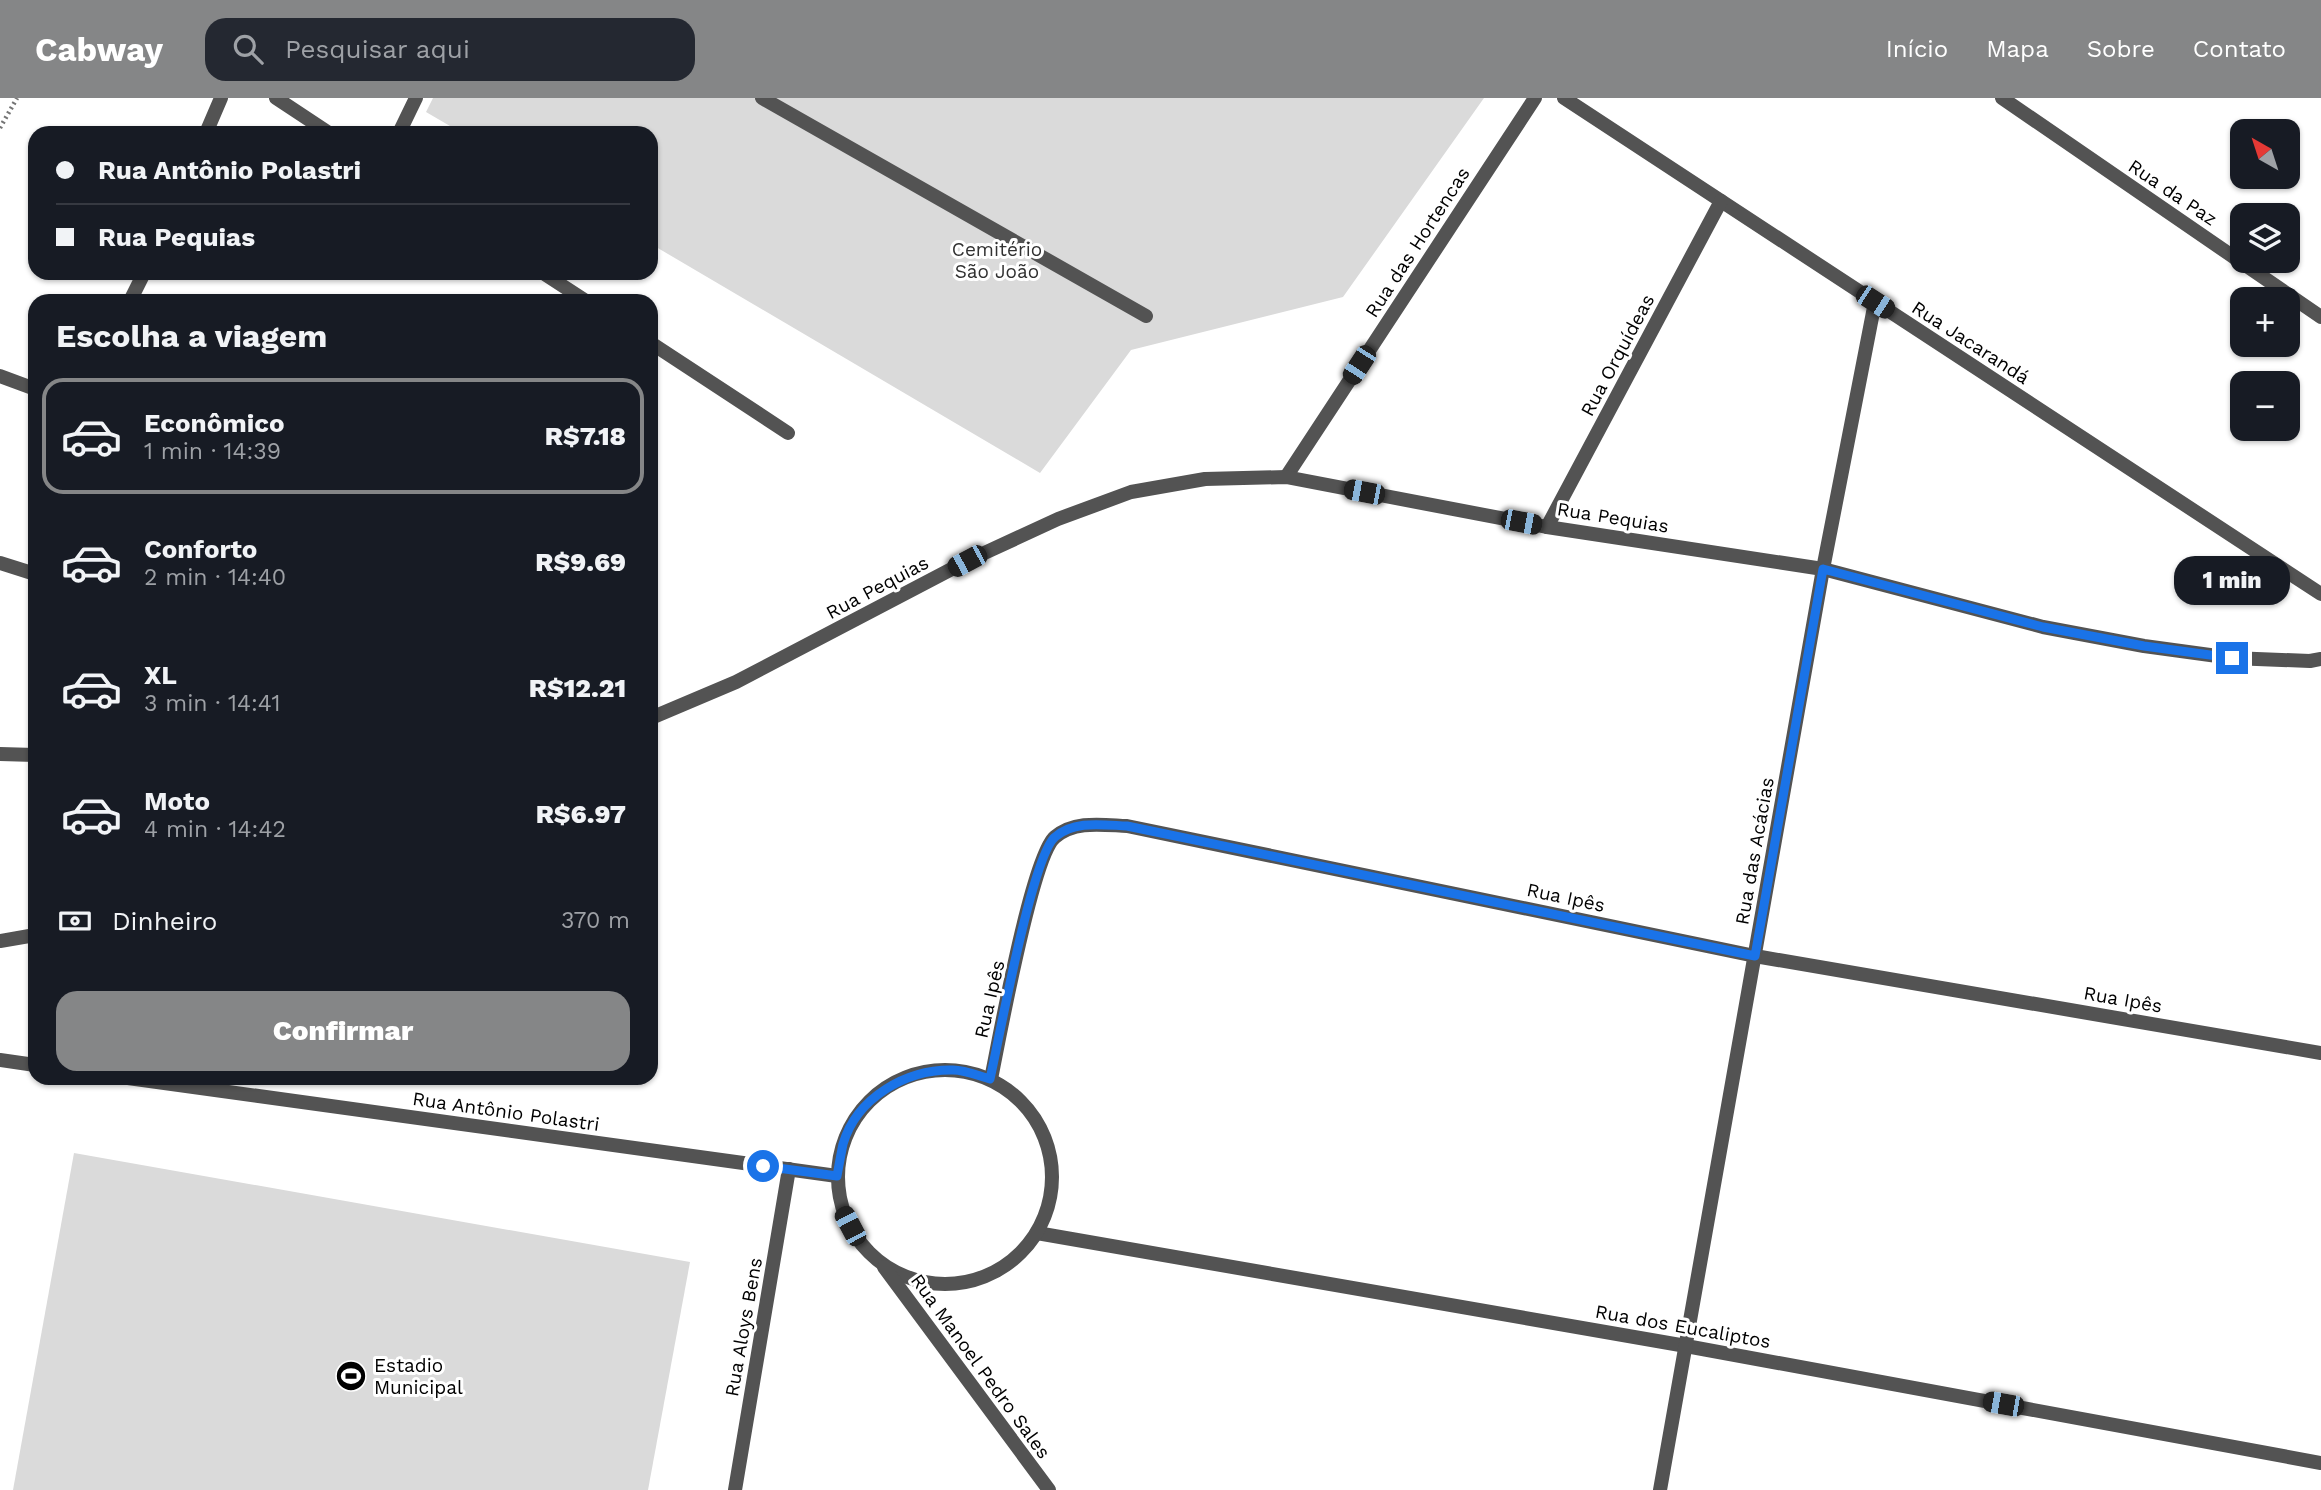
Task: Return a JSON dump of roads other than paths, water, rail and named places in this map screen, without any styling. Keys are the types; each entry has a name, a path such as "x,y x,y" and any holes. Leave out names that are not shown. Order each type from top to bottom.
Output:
{"street":[{"path":"209,126 220,98"},
{"path":"276,98 318,126"},
{"path":"402,126 416,98"},
{"path":"762,98 1146,316"},
{"name":"Rua das Hortencas","path":"1286,477 1535,98"},
{"name":"Rua Jacarandá","path":"1564,98 2321,594"},
{"name":"Rua da Paz","path":"2002,98 2321,317"},
{"name":"Rua Orquídeas","path":"1547,527 1721,201"},
{"path":"554,280 575,294"},
{"name":"Rua das Acácias","path":"1660,1490 1823,569 1875,302"},
{"path":"658,348 788,433"},
{"path":"0,376 28,386"},
{"name":"Rua Pequias","path":"658,715 736,682 967,561 1058,519 1131,492 1205,479 1286,477 1547,527 1823,569 2043,627 2144,646 2232,658 2310,661 2321,659"},
{"path":"0,563 28,572"},
{"path":"0,754 28,755"},
{"name":"Rua Ipês","path":"990,1079 1034,886 1044,854 1055,837 1082,824 1127,826 1755,956 2321,1053"},
{"path":"0,941 28,936"},
{"path":"0,1060 28,1064"},
{"path":"956,1070 990,1079 1020,1099 1042,1128 1052,1163 1051,1199 1037,1233 1014,1260 984,1278 949,1284 915,1281 883,1265 858,1241 842,1210 837,1176 844,1141 860,1111 887,1087 919,1072 956,1070"},
{"name":"Rua Antônio Polastri","path":"179,1085 837,1176"},
{"name":"Rua Aloys Bens","path":"735,1490 789,1169"},
{"name":"Rua dos Eucaliptos","path":"1037,1233 1686,1346 2321,1463"},
{"name":"Rua Manoel Pedro Sales","path":"883,1265 1049,1490"}],"place":[{"name":"Estadio Municipal","path":"351,1376"}],"park label":[{"name":"Cemitério São João","path":"997,260"}]}
